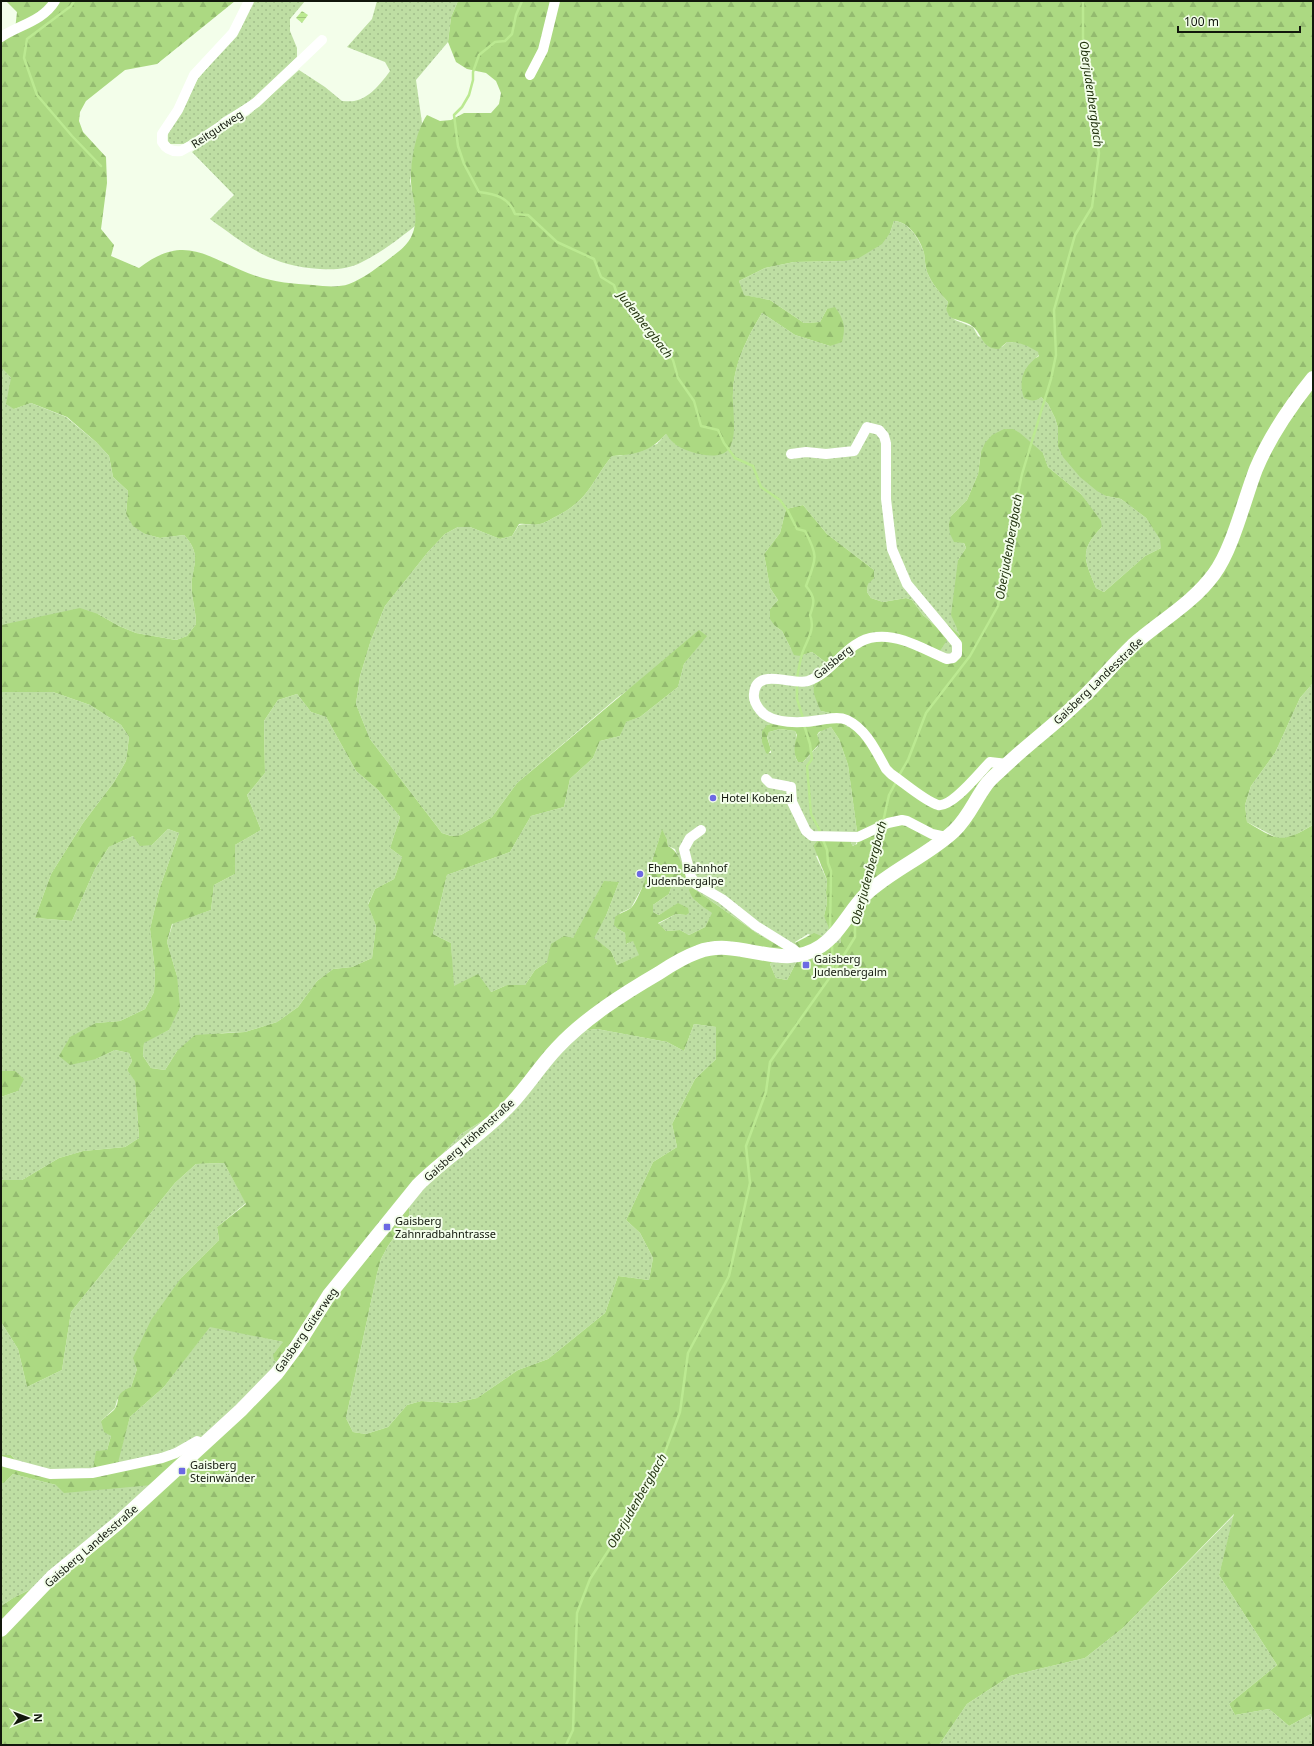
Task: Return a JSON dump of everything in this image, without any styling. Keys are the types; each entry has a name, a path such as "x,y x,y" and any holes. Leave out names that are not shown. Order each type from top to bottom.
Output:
{"main road":[{"name":"Gaisberg Landesstraße","path":"803,954 827,942 858,902 872,889 925,854 946,837 965,818 988,782 1077,704 1134,644 1188,602 1204,586 1216,571 1232,537 1257,467 1265,450 1301,392 1313,378"},
{"name":"Gaisberg Höhenstraße","path":"384,1226 432,1171 506,1110 545,1060 567,1037 636,987 684,958 710,948 732,948 781,957 803,954"},
{"name":"Gaisberg Güterweg","path":"203,1444 241,1410 277,1374 297,1346 329,1295 384,1226"},
{"name":"Gaisberg Landesstraße","path":"1,1630 52,1577 118,1523 203,1444"}],"street":[{"path":"1,37 17,27 40,17 49,10 55,1"},
{"name":"Reitgutweg","path":"249,1 244,14 233,33 201,66 192,78 178,110 162,134 162,142 168,148 175,151 181,151 252,106 308,55 322,40"},
{"path":"530,75 543,50 555,1"},
{"name":"Gaisberg","path":"791,454 806,452 826,454 854,451 867,427 879,430 884,436 886,443 886,499 892,548 907,584 957,644 958,649 957,654 953,658 947,659 900,639 887,636 874,637 850,647 822,674 810,680 802,683 772,678 764,679 757,684 754,692 754,700 758,708 763,715 771,719 782,721 836,718 846,720 863,732 886,769 891,774 932,802 940,805 947,804 990,762 1007,764"},
{"path":"766,779 770,783 791,787 790,796 792,802 806,831 812,836 858,837 888,823 902,820 907,821 929,833 946,837"},
{"path":"701,830 690,838 684,849 691,877 696,884 722,899 760,929 803,954"},
{"path":"1,1461 50,1474 104,1472 162,1458 176,1453 197,1441 203,1444"}],"shaded area":[{"path":"253,1 305,1 290,19 290,31 297,48 297,57 249,102 222,118 210,130 184,144 170,144 168,141 168,133 183,110 197,80 241,28"},
{"path":"377,1 458,1 451,17 448,42 416,80 422,123 413,157 410,181 417,217 415,226 376,254 347,268 325,269 287,264 249,246 210,219 234,195 192,152 229,126 249,115 299,70 325,87 342,101 356,101 372,92 390,71 385,62 347,47 372,19"},
{"path":"302,11 308,15 302,23 296,18"},
{"path":"894,221 904,224 917,238 924,253 927,272 936,288 948,302 946,309 955,320 973,327 978,336 1002,347 1007,342 1020,343 1033,348 1040,354 1036,358 1041,397 1048,404 1055,418 1058,428 1058,435 1106,496 1121,499 1146,518 1161,539 1161,548 1145,556 1104,592 1096,588 1089,570 1086,556 1089,543 1102,527 1081,494 1048,467 1043,453 981,452 978,474 967,500 951,516 966,548 958,560 962,637 935,614 960,645 944,663 939,661 936,657 947,636 923,615 912,600 906,598 883,602 871,598 867,592 868,584 874,570 827,534 803,505 786,509 780,533 764,554 770,588 778,600 770,609 775,626 782,631 791,649 800,656 812,652 828,664 821,711 839,715 853,726 847,727 839,721 836,723 808,727 767,725 766,753 771,753 767,736 769,732 780,729 795,731 795,754 798,762 803,762 818,746 817,735 822,730 831,727 839,739 848,765 858,839 855,846 851,843 816,856 827,880 827,903 824,916 832,928 841,933 841,944 831,943 808,934 795,942 800,949 797,961 787,980 776,978 770,964 784,952 785,949 758,934 693,888 694,897 698,903 713,913 705,927 689,935 680,930 666,931 658,924 676,914 686,915 679,904 659,915 653,912 653,905 669,894 674,879 680,875 686,880 675,849 668,846 667,839 662,830 644,884 631,908 620,913 618,929 625,933 627,944 633,940 640,955 617,965 611,951 593,938 606,916 619,882 573,938 547,962 535,970 525,985 507,985 491,992 453,986 451,943 433,934 447,875 510,852 531,816 564,807 570,779 593,758 600,741 620,736 625,722 640,717 678,687 684,664 706,636 618,697 517,783 492,817 461,835 451,836 442,833 370,739 356,704 360,676 371,640 385,606 428,552 445,534 458,527 470,527 500,539 512,536 519,525 537,525 544,523 568,510 577,503 589,489 612,456 620,456 657,444 666,434 675,444 731,445 733,393 736,371 746,341 762,313 795,335 830,346 827,309 820,322 804,323 770,300 743,295 739,281 765,268 794,262 845,261 890,233"},
{"path":"3,368 11,378 14,409 31,403 66,417 96,442 109,456 113,477 128,491 126,514 145,534 160,538 184,535 190,543 194,550 195,557 192,576 192,593 196,624 187,636 176,640 136,633 119,626 98,614 1,625 1,369"},
{"path":"1313,683 1313,825 1291,837 1279,839 1247,822 1245,805 1251,786 1275,753 1300,698"},
{"path":"1,692 53,692 90,705 121,725 129,737 126,761 114,782 83,823 51,874 35,918 72,921 95,869 109,847 133,836 152,845 168,829 179,833 159,890 150,929 155,971 154,992 145,1009 120,1021 96,1023 96,1059 115,1050 129,1053 132,1061 127,1070 135,1080 139,1138 125,1147 83,1151 59,1158 22,1180 1,1180 1,1097 18,1091 15,1071 1,1071"},
{"path":"297,694 311,712 326,717 356,771 378,790 400,817 390,848 402,857 394,879 375,889 368,904 376,926 372,958 352,967 333,969 317,981 298,1007 277,1022 245,1032 222,1033 177,1051 165,1070 151,1068 143,1056 144,1042 169,1030 177,976 167,942 173,923 211,910 214,885 235,874 235,845 261,830 247,795 265,773 264,721 278,700"},
{"path":"694,1024 716,1027 716,1059 695,1079 672,1124 677,1147 653,1162 626,1220 640,1233 653,1258 649,1280 618,1276 605,1313 548,1359 518,1370 477,1398 454,1403 421,1401 407,1405 388,1427 366,1434 353,1432 346,1418 377,1274 381,1259 388,1246 409,1216 410,1189 461,1134 500,1110 565,1033 597,1029 667,1042 684,1051"},
{"path":"224,1163 246,1203 217,1227 219,1240 181,1278 137,1369 131,1387 117,1400 115,1408 101,1421 111,1436 107,1450 92,1475 22,1468 11,1455 1,1455 1,1322 18,1349 27,1387 62,1370 71,1312 175,1183 196,1164"},
{"path":"210,1326 283,1342 279,1363 219,1434 115,1470 130,1417 164,1387"},
{"path":"13,1474 56,1485 152,1485 39,1585 1,1606 1,1483 4,1483"},
{"path":"1235,1514 1219,1575 1277,1665 1229,1704 1235,1715 1269,1709 1289,1726 1311,1714 1313,1745 939,1745 967,1704 1010,1676 1085,1658 1123,1628"}],"green space":[{"path":"6,1 235,1 157,64 125,70 86,101 80,112 79,121 83,132 106,157 107,183 101,229 114,245 111,256 139,268 156,257 171,251 185,250 198,252 239,270 270,280 299,284 336,286 349,284 359,280 400,250 410,239 415,221 415,208 411,182 413,156 420,129 427,115 440,121 451,120 464,113 491,113 499,104 501,93 496,81 486,73 467,69 456,62 448,42 451,17 458,1 1313,1 1313,683 1300,698 1275,753 1251,786 1245,805 1247,822 1273,836 1280,838 1286,837 1313,825 1313,1723 1311,1714 1289,1726 1269,1709 1235,1715 1229,1704 1277,1665 1219,1575 1234,1514 1123,1628 1085,1658 1010,1676 967,1704 939,1745 1,1745 1,1606 39,1585 152,1485 64,1493 56,1485 13,1474 4,1483 1,1483 1,1455 11,1455 22,1468 92,1475 96,1451 107,1450 111,1436 104,1432 101,1421 114,1410 119,1395 131,1387 137,1369 133,1358 151,1320 181,1278 219,1240 217,1227 246,1204 224,1163 196,1164 175,1183 71,1312 62,1370 27,1387 18,1349 1,1322 1,1180 22,1180 59,1158 83,1151 125,1147 139,1138 135,1081 127,1070 132,1061 129,1053 115,1050 96,1059 70,1065 59,1056 70,1037 96,1023 120,1021 145,1009 154,992 155,971 150,929 159,890 179,833 168,829 152,845 140,846 133,836 109,847 95,869 72,921 35,918 51,874 83,823 114,782 126,761 129,737 121,725 90,705 53,692 1,692 1,625 80,608 98,614 119,626 136,633 176,640 187,636 196,624 196,616 192,593 192,576 195,563 194,550 184,535 160,538 145,534 133,526 126,514 128,491 113,477 109,456 96,442 67,417 31,403 14,409 6,404 11,378 3,369 1,369 1,39 15,30 17,12","holes":["894,221 905,224 914,232 924,253 927,272 936,288 948,302 946,309 949,316 967,323 976,329 985,344 989,347 999,349 1007,342 1011,342 1023,344 1038,352 1039,356 1029,364 1023,374 1022,392 1024,398 1029,400 1037,400 1041,397 1048,404 1058,428 1058,446 1063,457 1080,477 1097,491 1106,496 1121,499 1146,518 1160,539 1161,548 1145,556 1104,592 1096,588 1089,570 1086,556 1089,543 1102,527 1101,521 1081,494 1048,467 1043,453 1020,433 1013,429 1004,429 992,435 985,443 981,452 978,474 967,500 951,516 949,524 950,534 954,542 964,543 966,548 958,560 951,615 960,635 935,614 960,656 944,663 939,661 936,657 947,640 947,636 923,615 912,600 906,598 883,602 871,598 867,592 868,584 874,578 874,570 827,534 803,505 786,509 780,533 764,554 770,588 778,600 770,609 770,619 775,626 782,631 794,655 800,656 812,652 828,664 818,677 814,686 817,702 821,711 839,715 853,726 847,727 842,721 808,727 771,724 767,725 762,731 762,742 766,753 768,754 771,750 767,737 769,732 780,729 795,731 797,735 794,748 796,759 798,762 803,762 820,743 817,735 819,732 831,727 839,739 848,765 858,839 857,844 853,846 849,840 818,840 814,847 827,880 827,903 824,916 829,928 841,933 841,943 831,943 824,937 814,933 795,943 800,949 797,961 787,980 776,978 770,964 784,952 785,949 758,934 693,888 689,889 692,897 712,913 705,927 689,935 680,930 666,931 658,923 676,914 686,915 689,913 688,908 678,903 659,915 653,912 653,905 669,894 674,879 680,875 686,880 687,879 678,856 668,846 667,839 662,829 648,871 635,903 627,911 618,914 615,917 614,925 625,933 626,944 633,941 639,955 617,965 611,951 594,938 606,916 619,882 604,881 573,938 564,936 551,944 547,962 535,970 525,985 507,985 491,992 478,974 454,986 451,943 433,934 447,875 510,852 531,816 564,807 570,779 593,758 600,741 620,736 626,722 640,717 678,687 684,664 707,636 699,630 517,783 492,817 461,835 451,836 442,833 370,739 356,704 360,676 371,640 385,606 428,552 445,534 458,527 470,527 500,539 512,536 519,524 538,525 544,523 568,510 577,503 589,489 612,456 628,455 642,451 660,440 666,434 676,445 697,454 714,455 727,451 731,445 734,433 733,393 736,371 746,341 762,313 795,335 830,346 842,342 844,332 842,320 835,307 827,309 820,322 804,323 770,300 744,295 739,281 765,268 794,262 845,261 859,258 882,244 890,233","297,694 311,712 326,717 356,771 378,790 400,817 390,848 402,857 394,879 375,889 368,905 376,926 372,958 352,967 333,969 317,981 298,1007 277,1022 245,1032 195,1035 177,1051 165,1070 151,1068 143,1056 144,1043 169,1030 180,1007 177,976 167,942 172,924 211,910 214,885 235,874 235,845 261,830 247,795 265,773 264,721 278,700","694,1024 716,1027 716,1059 695,1079 672,1124 677,1147 653,1162 626,1220 640,1233 653,1258 649,1280 618,1276 605,1313 548,1359 518,1370 477,1398 454,1403 421,1401 407,1405 388,1427 366,1434 353,1432 346,1418 377,1274 381,1259 388,1246 409,1216 410,1189 461,1134 500,1110 565,1033 597,1029 667,1042 684,1051","210,1327 283,1342 273,1355 274,1360 279,1363 190,1458 183,1453 116,1470 130,1417 164,1387"]},
{"path":"1,1071 15,1071 24,1079 18,1091 1,1097"}],"waterway":[{"path":"74,1 71,6 27,39 24,58 37,95 72,136 101,166"},
{"name":"Judenbergbach","path":"522,1 516,15 512,34 505,41 495,42 479,55 473,72 473,80 469,95 462,107 454,115 458,146 464,164 479,192 501,197 509,204 515,214 528,215 557,242 594,259 601,277 614,285 616,291 640,322 646,323 651,335 673,360 678,378 694,401 701,426 718,430 724,443 735,458 753,466 761,487 780,500 788,511 797,529 805,531 814,553 814,564 806,586 813,597 813,607 810,615 812,626 802,654 797,679"},
{"name":"Oberjudenbergbach","path":"898,777 908,760 926,713 970,656 998,606 1022,474 1051,379 1056,355 1054,310 1075,235 1092,207 1099,153 1083,47 1083,1"},
{"name":"Judenbergbach","path":"797,684 797,699 803,718"},
{"name":"Judenbergbach","path":"804,725 810,744 812,759 807,766 811,814 821,833"},
{"name":"Oberjudenbergbach","path":"883,822 889,795 896,782"},
{"name":"Oberjudenbergbach","path":"862,891 881,829"},
{"name":"Judenbergbach","path":"823,840 827,850 828,863 831,871 830,931"},
{"name":"Oberjudenbergbach","path":"566,1745 573,1730 577,1613 590,1579 632,1514 662,1460 680,1412 688,1353 729,1276 750,1183 746,1146 766,1092 770,1062 833,973 855,937 855,917"},
{"name":"Judenbergbach","path":"832,944 833,973"}],"place":[{"name":"Hotel Kobenzl","path":"713,798"},
{"name":"Ehem. Bahnhof Judenbergalpe","path":"640,874"},
{"name":"Gaisberg Judenbergalm","path":"806,965"},
{"name":"Gaisberg Zahnradbahntrasse","path":"387,1227"},
{"name":"Gaisberg Steinwänder","path":"182,1471"}]}
